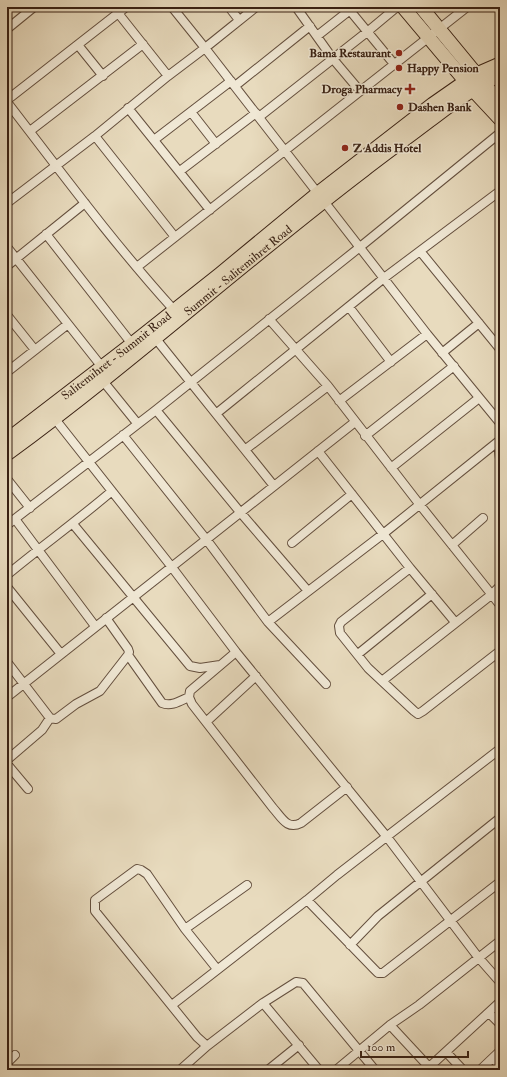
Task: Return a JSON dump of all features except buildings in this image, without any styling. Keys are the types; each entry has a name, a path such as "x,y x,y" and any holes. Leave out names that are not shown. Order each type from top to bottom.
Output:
{"main road":[{"path":"403,7 434,32 480,78 498,101"},
{"path":"421,7 434,32 469,85 500,119"},
{"path":"469,85 500,64"},
{"path":"480,78 500,75"},
{"path":"498,101 500,84"},
{"name":"Summit - Salitemihret Road","path":"7,454 55,419 156,338 320,197 469,85"},
{"name":"Salitemihret - Summit Road","path":"7,440 320,197"}],"street":[{"path":"7,28 34,7"},
{"path":"126,7 7,101 85,203 174,310"},
{"path":"172,7 233,83 427,334 500,424"},
{"path":"230,7 239,20"},
{"path":"8,201 56,166 256,7"},
{"path":"296,7 333,59 360,91"},
{"path":"180,171 333,59 397,7"},
{"path":"137,267 467,7"},
{"path":"317,36 348,8 394,64"},
{"path":"118,13 168,76"},
{"path":"154,140 310,26"},
{"path":"30,131 143,44"},
{"path":"78,45 103,76"},
{"path":"128,108 210,210"},
{"path":"191,112 216,144"},
{"path":"7,525 156,410 360,248 500,133"},
{"path":"94,136 175,237"},
{"path":"217,414 384,278 500,191"},
{"path":"7,266 85,203"},
{"path":"46,234 132,344"},
{"path":"7,247 102,367"},
{"path":"420,251 500,349"},
{"path":"349,307 392,362"},
{"path":"7,316 35,350"},
{"path":"269,319 328,386 420,505 500,604"},
{"path":"442,353 479,323"},
{"path":"7,372 68,324"},
{"path":"339,401 427,334"},
{"path":"156,338 274,486"},
{"path":"366,436 454,366"},
{"path":"103,381 137,424"},
{"path":"246,449 328,386"},
{"path":"392,468 479,398"},
{"path":"156,410 240,512 308,591"},
{"path":"55,419 171,566 236,652 347,787 421,881 478,957 500,982"},
{"path":"7,697 355,422"},
{"path":"123,435 206,539 268,622 326,684"},
{"path":"268,622 383,534 499,441"},
{"path":"499,441 500,459"},
{"path":"318,451 410,568 455,622"},
{"path":"7,479 30,508"},
{"path":"7,574 73,524 112,491"},
{"path":"292,543 352,494"},
{"path":"452,545 484,518"},
{"path":"15,520 95,626"},
{"path":"73,524 190,666 200,668 220,665"},
{"path":"410,568 341,622 339,626 340,633 368,668 382,681 418,714 500,651"},
{"path":"382,681 455,622 492,595 500,586"},
{"path":"7,587 61,654"},
{"path":"358,654 432,594"},
{"path":"7,662 23,685 50,718 59,718 76,704 100,691 128,656 128,649 106,618"},
{"path":"236,652 190,691 189,697 192,704 273,808 287,824 296,826 302,823 347,787"},
{"path":"128,656 162,703 171,705 189,697"},
{"path":"206,722 256,676"},
{"path":"7,760 42,730 50,718"},
{"path":"172,1005 500,749"},
{"path":"7,764 28,789"},
{"path":"350,945 378,916 500,818"},
{"path":"207,1046 197,1037 95,911 95,900 137,869 141,870 147,874 186,929 217,969"},
{"path":"307,900 378,974 383,973 500,882"},
{"path":"186,929 247,886"},
{"path":"336,1070 390,1025 419,1005 500,940"},
{"path":"180,1070 207,1046 263,1003 296,982 304,983 375,1070"},
{"path":"390,1025 428,1068 500,1002"},
{"path":"263,1003 319,1070"},
{"path":"489,1013 500,1024"},
{"path":"268,1070 299,1045"},
{"path":"480,1070 500,1051"},
{"path":"446,1052 463,1070"},
{"path":"7,1063 15,1055"},
{"path":"493,1058 500,1066"}],"place":[{"name":"Bama Restaurant","path":"399,53"},
{"name":"Happy Pension","path":"399,68"},
{"name":"Droga Pharmacy","path":"410,89"},
{"name":"Dashen Bank","path":"400,107"},
{"name":"Z Addis Hotel","path":"345,148"}]}
